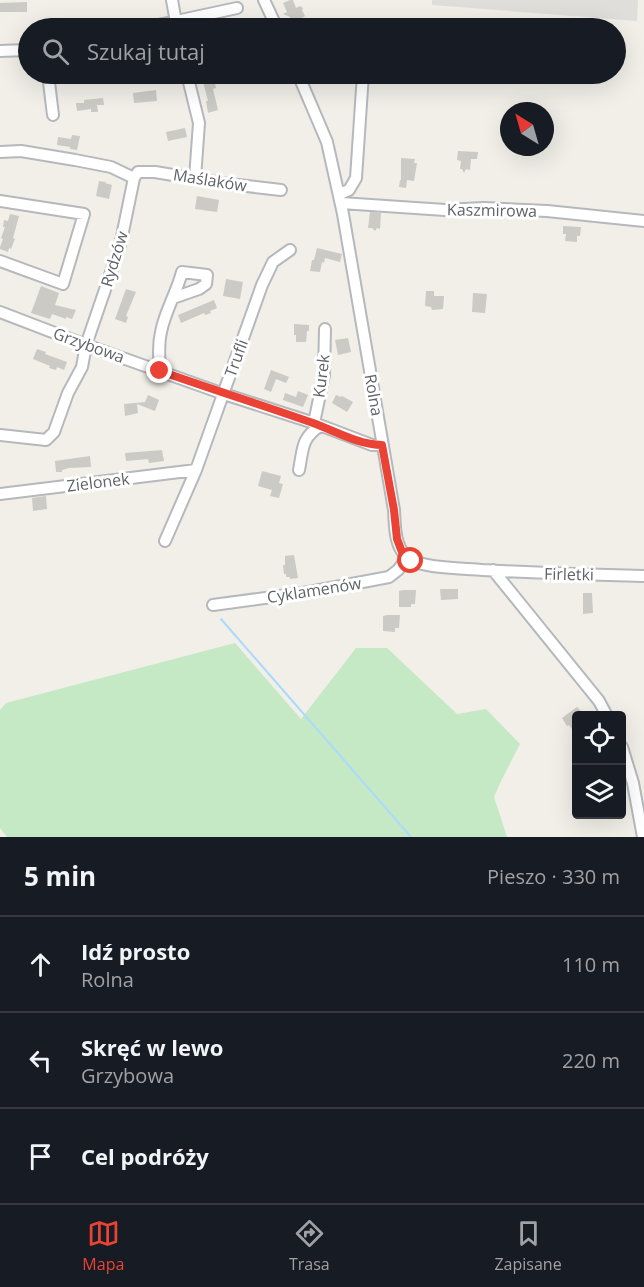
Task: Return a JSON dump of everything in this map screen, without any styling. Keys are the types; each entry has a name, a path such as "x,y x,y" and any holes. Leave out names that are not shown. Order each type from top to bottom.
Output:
{"street":[{"path":"172,0 175,18"},
{"path":"264,0 272,18"},
{"path":"201,18 237,8"},
{"path":"0,51 18,50"},
{"path":"49,84 53,115"},
{"path":"189,84 199,123 195,178"},
{"name":"Rolna","path":"302,84 327,142 340,198 394,510 397,539 407,558"},
{"path":"340,198 349,190 356,178 362,84"},
{"name":"Maślaków","path":"0,152 21,151 75,160 136,175 155,172 281,190"},
{"name":"Rydzów","path":"0,435 46,440 54,432 68,393 82,367 86,345 120,246 136,175"},
{"name":"Kaszmirowa","path":"340,198 445,210 484,208 547,211 644,221"},
{"path":"0,201 84,214 63,284 0,261"},
{"name":"Trufli","path":"165,541 196,470 262,285 273,262 290,250"},
{"path":"160,371 158,350 161,329 173,298"},
{"name":"Grzybowa","path":"0,312 224,394 372,445 382,445"},
{"name":"Kurek","path":"317,425 324,375 325,329"},
{"name":"Kurek","path":"299,470 306,432 300,419"},
{"path":"305,439 317,425"},
{"name":"Zielonek","path":"0,494 196,470"},
{"path":"407,558 423,565 493,570 599,701 604,711"},
{"name":"Cyklamenów","path":"213,605 309,592 388,577 398,570 407,558"},
{"name":"Firletki","path":"493,570 644,576"},
{"path":"626,762 633,783 643,837"}],"shaded area":[{"path":"432,0 638,0 637,21 626,20 626,18 599,18 432,5"}],"green space":[{"path":"235,643 301,719 356,648 387,648 457,714 486,709 520,744 494,797 507,837 7,837 0,828 0,710 6,703"}],"building":[{"path":"293,0 296,8 300,6 303,8 305,16 290,18 283,14 287,12 283,3"},
{"path":"27,2 27,12 0,12 0,3"},
{"path":"204,84 215,84 216,88 213,89 218,110 208,113 206,101 208,101"},
{"path":"156,90 157,101 134,103 133,93"},
{"path":"103,98 104,105 97,105 98,112 91,112 91,109 77,111 76,103"},
{"path":"185,128 187,137 168,141 166,132"},
{"path":"72,135 80,136 77,150 57,145 58,137 71,139"},
{"path":"458,151 478,152 477,159 471,159 470,170 466,169 464,173 460,169 461,161 457,160"},
{"path":"401,158 415,159 414,163 417,163 414,181 407,180 406,188 399,187"},
{"path":"99,181 112,185 109,199 96,196"},
{"path":"197,196 219,200 217,212 195,209"},
{"path":"370,212 381,213 380,229 377,228 375,231 368,228"},
{"path":"10,214 19,216 13,238 15,239 8,252 0,247 5,227 3,227 4,220 8,221"},
{"path":"563,226 581,227 577,242 565,241 566,234 563,234"},
{"path":"317,248 342,254 340,262 325,258 320,272 310,271"},
{"path":"226,279 243,282 240,299 223,296"},
{"path":"41,286 59,293 55,305 76,310 72,319 52,314 50,319 31,313"},
{"path":"126,289 136,292 126,316 128,317 126,323 115,319"},
{"path":"426,291 434,291 434,296 444,296 443,309 432,310 431,307 425,306"},
{"path":"473,293 487,294 485,313 472,312"},
{"path":"214,300 217,308 210,311 211,313 205,315 204,313 181,323 178,315"},
{"path":"294,324 309,325 306,342 296,342"},
{"path":"348,338 351,352 338,355 335,340"},
{"path":"37,349 67,362 64,370 57,367 56,370 49,368 50,366 33,359"},
{"path":"271,370 289,377 286,383 276,379 271,392 264,389"},
{"path":"298,391 308,395 303,407 283,400 285,393 296,397"},
{"path":"148,395 159,400 155,411 137,404 138,413 125,416 124,404 145,402"},
{"path":"336,395 353,402 347,412 332,403"},
{"path":"162,450 164,461 149,463 148,459 126,461 125,453"},
{"path":"90,456 91,467 69,468 56,472 55,461"},
{"path":"262,471 281,476 279,483 283,484 279,498 270,496 272,490 258,486"},
{"path":"46,496 47,509 33,511 32,498"},
{"path":"294,555 298,578 290,579 284,574 283,565 285,565 285,556"},
{"path":"440,589 458,589 458,599 441,600"},
{"path":"416,590 415,604 411,604 411,607 399,607 399,591"},
{"path":"583,593 592,593 593,613 583,614"},
{"path":"400,615 399,628 395,628 395,632 383,631 383,616"},
{"path":"577,707 581,711 572,711 572,729 562,718"}],"waterway":[{"path":"221,619 411,837"}],"route":[{"path":"160,371 372,445 382,445 398,545 411,561"}]}
